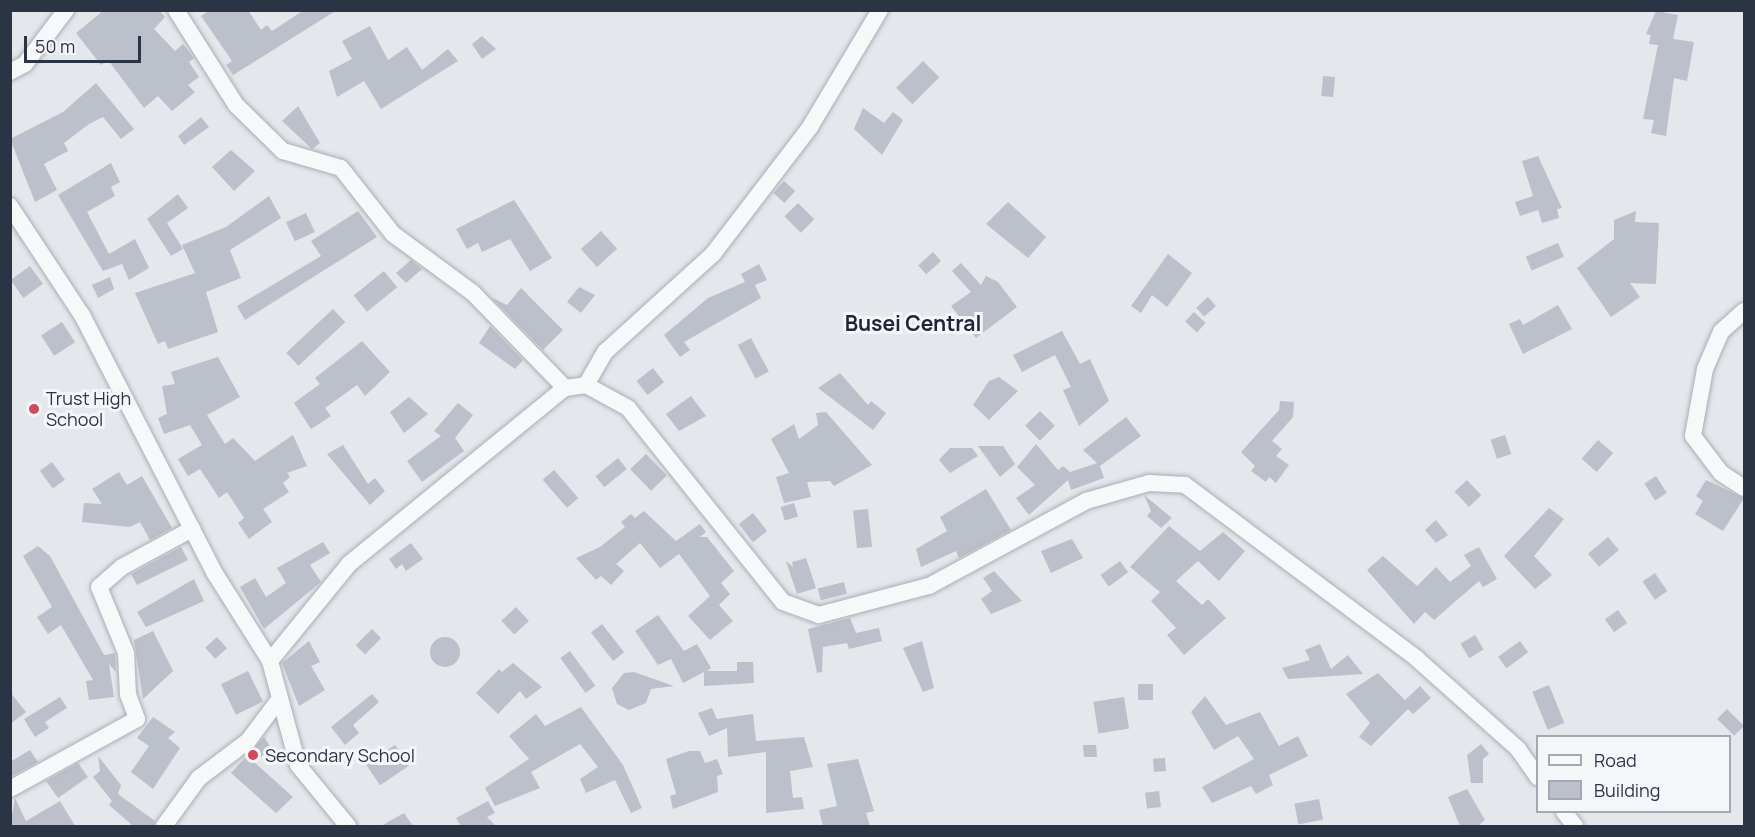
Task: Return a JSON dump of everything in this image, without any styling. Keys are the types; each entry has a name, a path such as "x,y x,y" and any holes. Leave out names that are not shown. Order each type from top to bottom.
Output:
{"street":[{"path":"10,72 25,64 66,10"},
{"path":"176,10 236,105 283,151 341,168 393,234 473,292 565,388"},
{"path":"586,385 605,352 731,234 810,127 880,10"},
{"path":"10,207 82,315 192,529 270,661 278,701 298,765 348,826"},
{"path":"1744,311 1721,332 1706,369 1693,436 1721,473 1744,488"},
{"path":"270,661 349,564 565,388 586,385 628,408 783,602 819,615 929,586 1086,501 1149,483 1185,485 1416,658 1518,749 1536,775"},
{"path":"10,789 137,719 128,694 126,653 99,587 122,567 192,529"},
{"path":"164,826 199,778 248,741 278,701"},
{"path":"1565,813 1575,826"}],"building":[{"path":"104,10 159,10 165,17 154,29 175,51 183,44 194,58 189,62 199,77 188,85 195,92 172,111 158,96 144,108 108,60 101,65 76,33"},
{"path":"210,10 248,10 261,30 267,25 272,31 304,10 337,10 233,75 226,65 232,61 201,16"},
{"path":"1656,11 1678,15 1673,39 1694,42 1687,81 1674,78 1666,136 1651,133 1654,120 1643,119 1658,45 1649,44 1651,35 1646,34"},
{"path":"370,26 388,60 407,47 422,70 448,49 458,61 381,109 364,81 337,97 329,71 352,59 342,41"},
{"path":"482,36 496,49 482,59 472,44"},
{"path":"923,61 939,77 912,104 896,88"},
{"path":"1323,76 1335,77 1333,97 1321,96"},
{"path":"96,83 134,129 121,139 103,117 89,124 64,143 68,151 44,164 57,190 35,202 10,139 63,112"},
{"path":"298,106 320,143 312,149 282,121"},
{"path":"863,108 884,123 893,112 903,120 882,155 854,129"},
{"path":"201,117 209,127 184,145 178,136"},
{"path":"231,150 255,171 234,191 212,167"},
{"path":"1538,156 1562,208 1557,209 1559,218 1542,223 1538,210 1520,216 1515,202 1533,196 1522,161"},
{"path":"111,163 120,182 111,187 115,196 87,212 109,254 135,239 149,268 129,280 122,264 103,271 58,195"},
{"path":"784,181 795,191 784,203 773,193"},
{"path":"178,194 188,208 167,223 183,249 171,256 147,219"},
{"path":"269,196 281,218 230,250 241,278 206,292 218,332 168,349 165,341 158,344 135,293 195,273 182,245 226,227"},
{"path":"514,200 552,258 530,271 510,239 482,252 478,243 467,249 456,229"},
{"path":"1008,202 1046,237 1028,258 986,224"},
{"path":"798,203 814,219 801,233 785,216"},
{"path":"358,211 377,237 245,320 237,306 321,256 311,241"},
{"path":"1636,211 1635,222 1659,223 1656,284 1630,283 1640,297 1611,317 1577,268 1614,239 1614,220"},
{"path":"306,213 315,232 295,241 286,222"},
{"path":"601,231 617,249 597,267 581,249"},
{"path":"1558,243 1564,257 1532,270 1526,257"},
{"path":"933,252 941,261 926,274 918,265"},
{"path":"1168,254 1192,273 1167,307 1152,295 1141,313 1131,306"},
{"path":"411,260 422,269 406,283 396,273"},
{"path":"961,263 981,285 986,276 998,282 1017,307 976,338 951,306 971,292 952,271"},
{"path":"759,264 767,280 755,285 761,298 684,342 690,350 680,357 664,335 708,298 745,282 741,274"},
{"path":"30,266 43,284 24,298 11,280"},
{"path":"384,271 397,287 367,312 354,296"},
{"path":"110,277 114,289 98,298 92,285"},
{"path":"579,287 595,295 581,313 567,302"},
{"path":"521,288 563,330 543,350 492,298 507,305"},
{"path":"1208,297 1216,306 1204,317 1196,308"},
{"path":"1558,305 1572,329 1523,354 1509,324 1520,319 1523,325"},
{"path":"333,309 345,322 298,366 286,353"},
{"path":"1194,312 1206,323 1197,332 1185,322"},
{"path":"62,322 75,342 54,356 41,336"},
{"path":"490,326 523,360 515,369 479,343"},
{"path":"1062,331 1080,364 1090,359 1109,401 1079,426 1063,390 1071,387 1055,355 1022,372 1013,355"},
{"path":"751,338 769,372 756,379 738,345"},
{"path":"362,341 390,372 365,396 357,385 325,408 331,416 311,429 294,403 320,384 315,378"},
{"path":"218,357 240,397 207,415 225,444 233,438 255,461 293,435 307,466 287,473 290,477 283,483 289,492 263,509 272,522 249,539 238,523 244,518 227,492 219,498 200,469 188,476 178,459 202,445 190,425 164,434 158,418 167,414 162,386 175,384 171,372"},
{"path":"653,368 664,382 648,395 636,381"},
{"path":"840,373 868,405 871,401 886,413 873,430 818,388"},
{"path":"999,377 1018,391 989,420 973,405 989,381"},
{"path":"691,396 706,416 679,431 666,414"},
{"path":"409,397 428,414 404,433 390,412"},
{"path":"1280,401 1294,402 1293,417 1272,441 1282,449 1276,456 1289,465 1276,483 1269,477 1266,482 1251,471 1255,466 1241,452 1279,410"},
{"path":"458,403 473,415 455,438 464,451 422,482 407,461 441,436 434,431"},
{"path":"1040,411 1055,426 1040,441 1025,426"},
{"path":"826,412 872,465 834,486 830,481 807,482 811,497 784,503 776,477 789,473 771,439 794,424 799,439 818,425 816,413"},
{"path":"1126,417 1141,436 1100,466 1104,478 1071,490 1068,480 1029,515 1016,498 1035,485 1017,467 1036,444 1058,470 1063,466 1070,472 1097,463 1083,450"},
{"path":"1505,435 1511,454 1497,459 1491,440"},
{"path":"1598,440 1613,453 1597,472 1582,459"},
{"path":"343,445 368,484 375,478 385,491 370,505 327,454"},
{"path":"978,446 1003,446 1015,464 1000,477"},
{"path":"950,448 972,448 978,456 950,473 939,460"},
{"path":"646,454 667,476 651,491 630,469"},
{"path":"618,458 627,469 604,487 595,476"},
{"path":"52,462 65,480 53,489 40,471"},
{"path":"554,470 578,498 567,508 543,480"},
{"path":"119,472 127,485 142,476 172,528 150,540 140,522 130,527 82,522 84,503 102,504 92,489"},
{"path":"1656,476 1667,493 1655,500 1644,484"},
{"path":"1467,480 1481,495 1469,507 1455,492"},
{"path":"1706,480 1744,498 1723,531 1695,514 1703,501 1696,496"},
{"path":"986,489 1011,530 959,558 956,551 921,567 916,549 947,531 940,517"},
{"path":"1144,495 1172,518 1161,528 1147,516 1151,511"},
{"path":"794,503 798,516 785,520 781,507"},
{"path":"1549,508 1564,519 1534,556 1552,575 1535,589 1504,556"},
{"path":"868,509 872,547 857,548 853,511"},
{"path":"644,511 676,541 700,524 706,532 700,537 707,537 734,571 721,583 730,594 719,605 733,621 710,640 688,616 710,596 679,554 660,568 640,543 616,564 624,571 611,585 601,576 596,580 576,558 600,547 625,527 621,522 631,514 635,518"},
{"path":"753,513 767,531 753,542 739,524"},
{"path":"1436,520 1448,535 1436,543 1425,530"},
{"path":"1169,526 1200,551 1223,532 1245,551 1219,581 1198,561 1176,581 1202,605 1208,599 1226,618 1184,655 1167,635 1176,628 1151,601 1160,592 1130,567"},
{"path":"1608,537 1619,550 1599,567 1588,554"},
{"path":"1072,539 1083,558 1051,573 1041,551"},
{"path":"323,542 330,553 310,565 321,582 264,629 240,587 255,578 266,597 286,583 277,568"},
{"path":"411,543 423,559 406,571 402,564 396,569 389,559"},
{"path":"38,546 50,556 104,655 115,653 116,672 109,664 114,697 89,700 86,681 93,680 61,625 48,634 37,617 52,607 23,556"},
{"path":"181,547 188,560 137,585 131,574"},
{"path":"1479,547 1497,579 1483,587 1479,581 1434,620 1425,612 1414,624 1367,570 1383,556 1417,586 1436,567 1450,582 1471,566 1464,555"},
{"path":"806,558 816,588 797,594 786,561 793,567 792,562"},
{"path":"1120,561 1128,572 1109,586 1101,575"},
{"path":"994,571 1022,601 991,614 981,599 992,591 983,578"},
{"path":"1655,573 1667,591 1655,600 1643,581"},
{"path":"194,579 204,601 146,627 137,612"},
{"path":"844,582 847,594 821,600 818,589"},
{"path":"516,607 529,621 514,635 501,621"},
{"path":"1618,610 1627,623 1614,632 1605,619"},
{"path":"658,615 684,651 697,644 711,668 707,671 737,671 737,662 753,662 754,683 704,686 704,672 683,683 671,659 658,665 635,631"},
{"path":"850,618 856,633 879,628 882,641 849,649 847,643 823,647 822,672 817,673 808,629"},
{"path":"602,624 624,652 613,661 591,633"},
{"path":"372,629 381,638 365,654 356,645"},
{"path":"153,631 173,671 143,699 134,640"},
{"path":"1475,635 1484,650 1469,658 1460,644"},
{"path":"217,637 227,648 215,659 205,648"},
{"path":"445,637 456,641 460,652 456,663 445,667 434,663 430,652 434,641"},
{"path":"309,641 320,662 311,666 325,690 299,706 282,663"},
{"path":"922,641 934,688 923,692 903,648"},
{"path":"1520,641 1528,652 1506,668 1498,657"},
{"path":"1320,644 1331,669 1348,655 1363,674 1288,679 1282,668 1310,660 1305,650"},
{"path":"570,651 595,686 586,693 560,658"},
{"path":"513,663 542,687 526,699 520,691 498,714 476,693 499,669 502,672"},
{"path":"248,671 263,702 236,715 221,684"},
{"path":"634,672 674,686 651,689 646,703 629,710 617,704 612,688 624,673"},
{"path":"1378,673 1405,700 1420,686 1431,698 1413,714 1408,709 1371,746 1359,737 1370,723 1346,694"},
{"path":"1138,684 1153,684 1153,700 1138,700"},
{"path":"1549,685 1564,723 1548,730 1532,692"},
{"path":"10,692 26,712 10,724"},
{"path":"372,694 379,702 353,725 359,733 345,745 331,727"},
{"path":"1205,696 1226,725 1260,712 1279,746 1298,736 1308,756 1269,775 1273,785 1256,794 1251,786 1212,803 1202,787 1254,759 1238,736 1214,750 1191,712"},
{"path":"60,697 67,708 45,722 49,728 35,737 24,719"},
{"path":"1124,697 1129,729 1098,733 1093,702"},
{"path":"581,707 623,765 642,808 631,813 615,780 586,793 580,779 598,767 580,744 531,772 540,788 495,806 485,788 529,759 509,736 536,714 545,726"},
{"path":"712,708 717,719 753,714 756,741 804,737 813,767 790,771 793,798 802,797 804,809 766,813 766,752 728,757 727,728 709,736 698,713"},
{"path":"1727,709 1744,726 1734,736 1717,719"},
{"path":"153,717 175,732 168,738 180,748 153,789 131,772 149,746 137,738"},
{"path":"264,737 272,749 254,762 293,797 276,813 231,773"},
{"path":"1481,744 1489,754 1483,759 1483,783 1471,783 1467,755"},
{"path":"395,745 409,766 380,785 366,765"},
{"path":"1083,745 1096,745 1097,757 1084,757"},
{"path":"30,750 38,762 10,777 10,762"},
{"path":"689,751 700,751 705,763 717,759 723,774 717,776 718,792 673,809 670,796 676,794 666,759"},
{"path":"98,756 121,785 118,794 155,821 154,826 133,826 109,805 112,801 93,777 100,771"},
{"path":"1165,758 1166,771 1154,772 1153,759"},
{"path":"858,759 874,811 866,813 870,826 823,826 819,810 837,806 827,764"},
{"path":"78,763 88,777 58,798 46,781"},
{"path":"1467,789 1485,820 1478,826 1460,826 1448,797"},
{"path":"1159,791 1161,807 1147,809 1145,793"},
{"path":"15,798 26,821 60,801 75,826 10,826"},
{"path":"1319,799 1323,820 1298,824 1294,804"},
{"path":"488,801 495,813 487,817 496,826 461,826 456,818"},
{"path":"404,813 413,826 381,826"}],"place":[{"name":"Trust High School","path":"34,409"},
{"name":"Secondary School","path":"253,755"}],"district":[{"name":"Busei Central","path":"913,323"}]}
